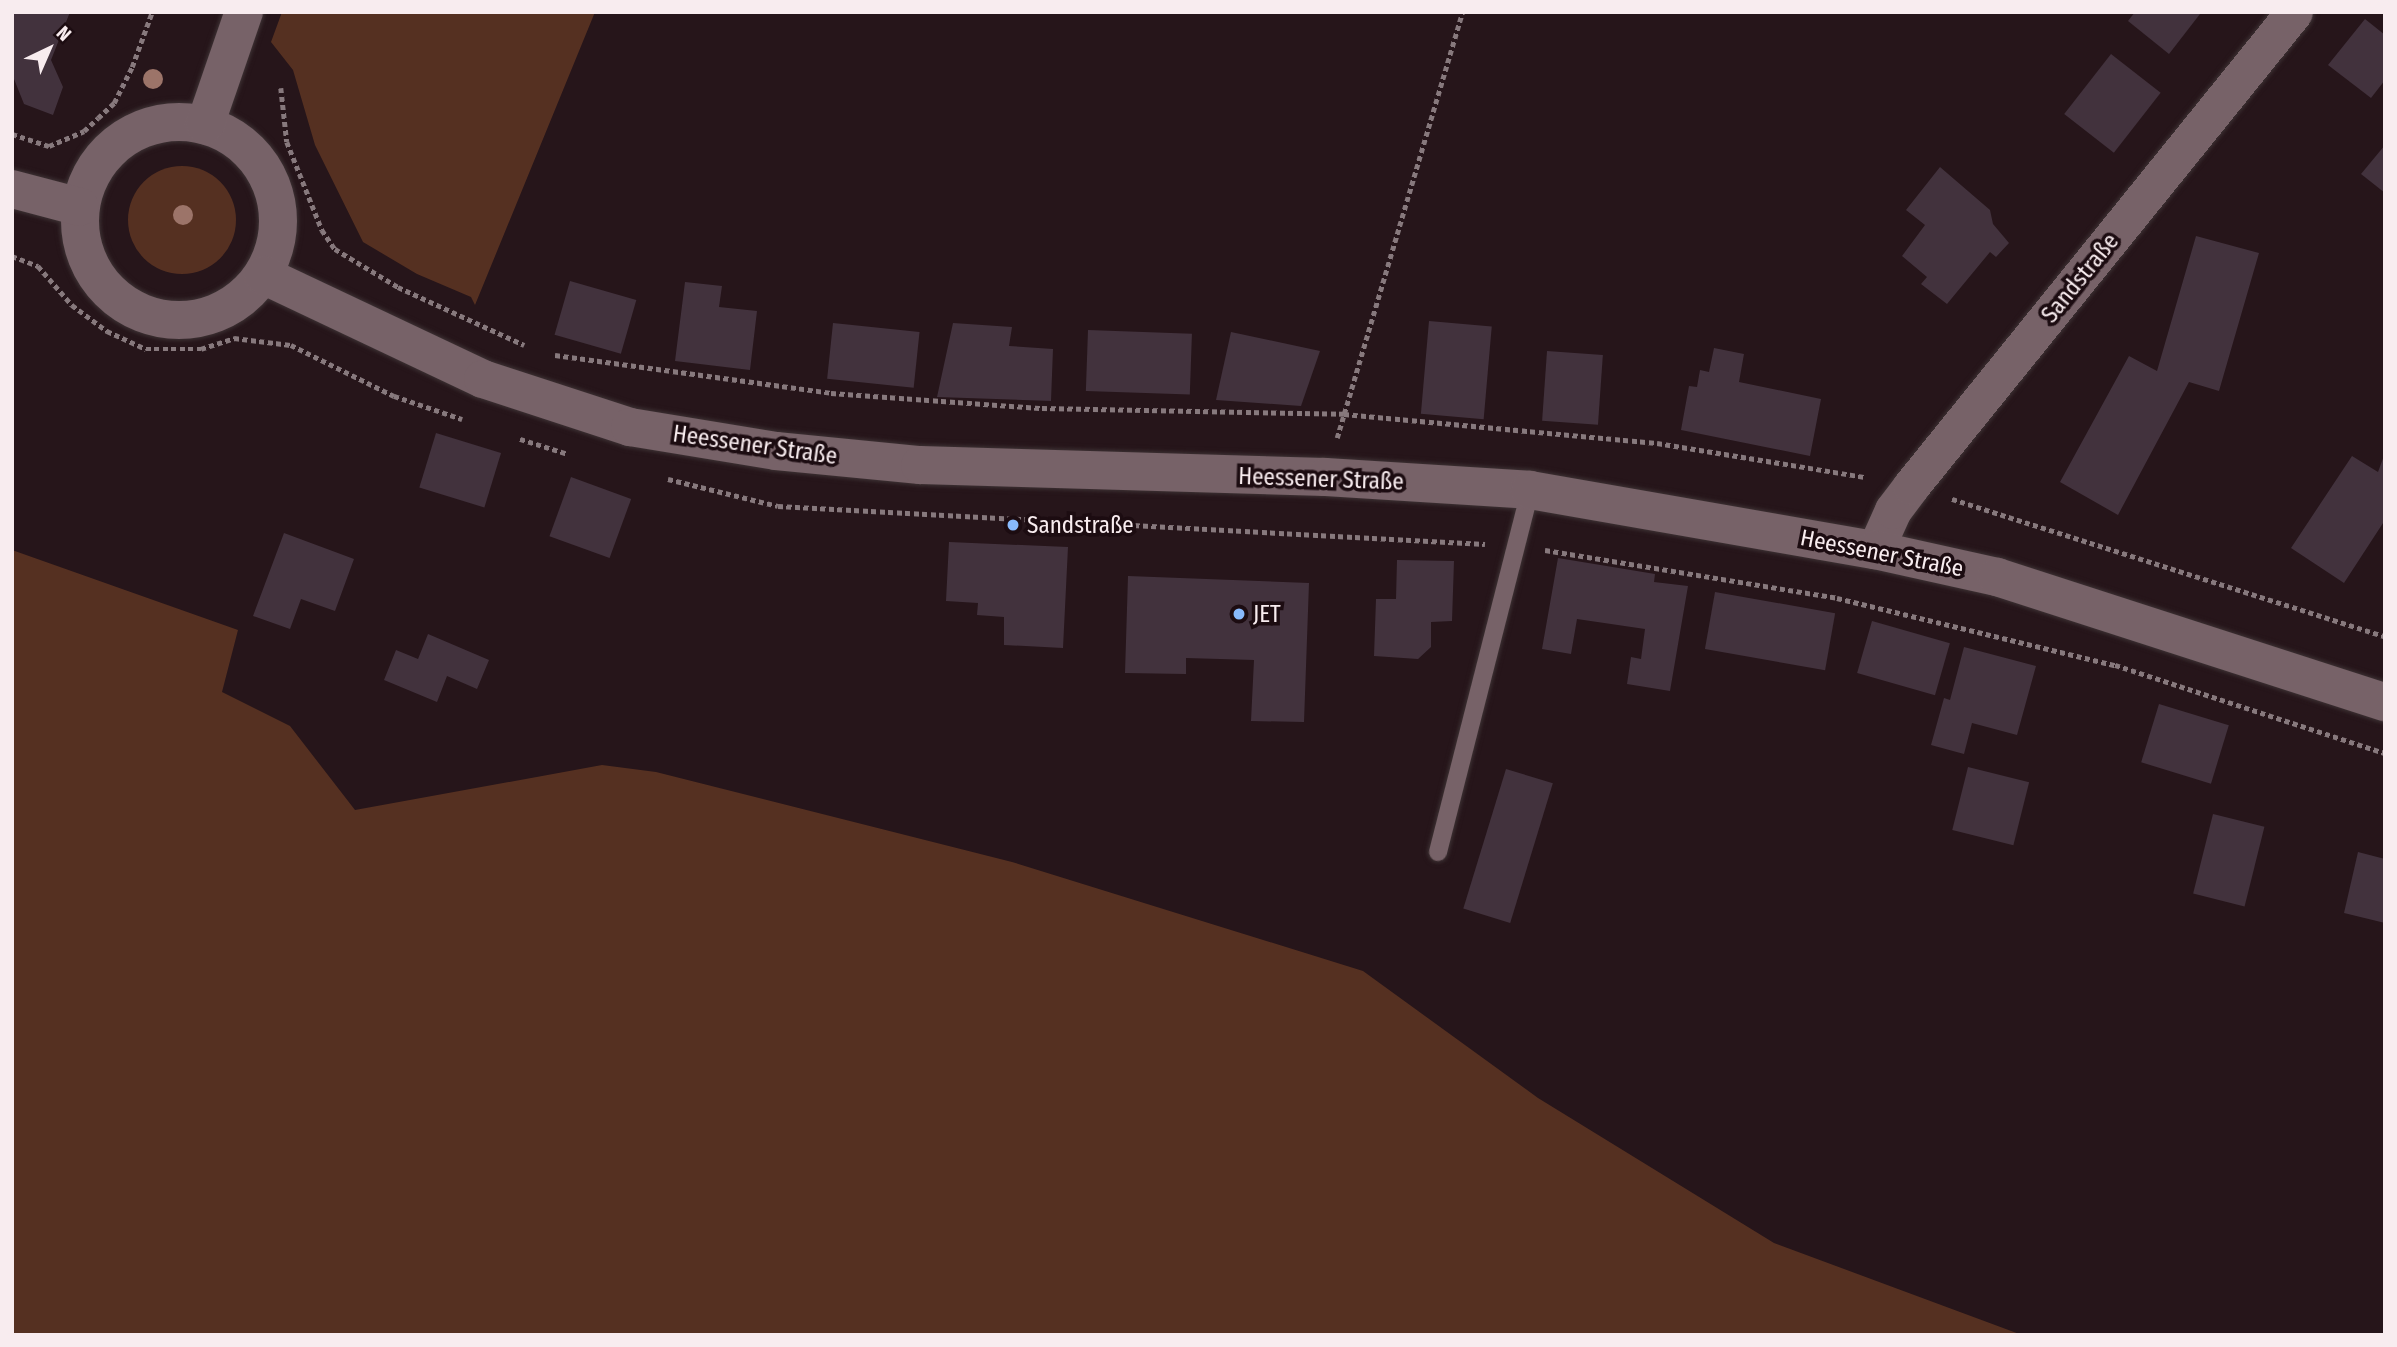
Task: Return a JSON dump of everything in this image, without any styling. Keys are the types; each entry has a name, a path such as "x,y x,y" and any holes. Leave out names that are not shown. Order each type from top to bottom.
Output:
{"main road":[{"path":"205,125 244,12"},
{"path":"172,122 205,125 233,138 256,159 271,186 278,216 276,237 262,275 240,300 210,316 177,321 144,315 115,298 93,272 81,241 80,207 91,175 104,157 139,130 172,122"},
{"path":"12,189 80,207"},
{"name":"Heessener Straße","path":"262,275 483,379 630,427 776,451 920,465 1325,477 1530,490 1875,550 2058,594 2385,702"}],"street":[{"name":"Sandstraße","path":"1875,550 1893,510 1911,486 2294,12"}],"lane":[{"path":"1438,852 1530,490"}],"path":[{"path":"12,134 49,146 84,131 114,103 152,12"},
{"path":"1325,477 1462,12"},
{"path":"281,88 287,142 322,230 335,250 398,287 531,348"},
{"path":"12,256 38,266 72,305 107,331 146,349 201,349 233,338 291,345 394,396 469,421"},
{"path":"543,354 831,393 1042,408 1344,414 1657,443 1911,486 2385,636"},
{"path":"507,434 583,458"},
{"path":"661,477 778,506 1515,545 1877,608 2115,665 2385,753"}],"shaded area":[{"path":"282,12 595,12 475,305 471,297 417,274 363,242 315,145 293,70 271,42"},
{"path":"182,166 203,170 220,182 232,199 236,220 232,241 220,258 203,270 182,274 161,270 144,258 132,241 128,220 132,199 144,182 161,170"},
{"path":"12,550 238,630 222,692 290,726 355,810 602,765 656,772 1012,862 1363,971 1538,1098 1774,1243 2022,1335 12,1335"}],"building":[{"path":"12,12 70,12 51,60 63,87 53,115 24,104 12,74"},
{"path":"2135,12 2200,14 2169,54 2128,21"},
{"path":"2365,19 2385,35 2385,80 2371,98 2328,65"},
{"path":"2111,54 2161,93 2114,153 2064,114"},
{"path":"2385,145 2385,193 2361,174"},
{"path":"1940,167 1990,210 1993,224 2009,243 1996,257 1990,252 1947,304 1921,284 1927,277 1902,256 1925,225 1906,210"},
{"path":"2196,236 2259,253 2219,391 2189,382 2118,515 2060,482 2129,356 2157,371"},
{"path":"570,281 636,300 621,354 555,335"},
{"path":"685,282 722,286 719,307 757,311 750,370 675,361"},
{"path":"1429,321 1492,326 1484,419 1421,414"},
{"path":"833,323 920,332 914,388 827,379"},
{"path":"953,323 1012,327 1009,346 1053,349 1051,401 937,397"},
{"path":"1088,330 1192,334 1190,395 1086,391"},
{"path":"1231,332 1320,351 1301,406 1216,400"},
{"path":"1714,348 1744,354 1739,382 1821,399 1810,456 1681,430 1689,386 1697,387 1700,370 1709,372"},
{"path":"1547,351 1603,355 1598,425 1542,421"},
{"path":"436,433 501,453 484,507 419,488"},
{"path":"2385,453 2385,520 2344,583 2291,548 2352,456 2378,472"},
{"path":"571,477 631,499 610,558 549,536"},
{"path":"284,533 354,559 335,611 301,599 290,629 253,616"},
{"path":"949,542 1068,547 1063,648 1004,645 1004,617 977,615 978,603 946,601"},
{"path":"1558,558 1655,574 1654,582 1688,586 1670,691 1627,684 1631,657 1641,659 1645,629 1577,619 1571,654 1542,649"},
{"path":"1397,560 1454,561 1452,621 1431,622 1431,647 1418,659 1374,656 1376,599 1396,599"},
{"path":"1128,576 1309,583 1304,722 1251,721 1254,660 1186,658 1186,674 1125,673"},
{"path":"1715,592 1835,613 1825,670 1705,649"},
{"path":"1872,621 1950,643 1935,695 1857,673"},
{"path":"428,634 489,660 477,689 447,676 437,702 384,680 396,650 418,659"},
{"path":"1964,647 2036,666 2017,735 1972,723 1964,754 1931,745 1944,698 1950,700"},
{"path":"2159,704 2229,725 2211,784 2141,762"},
{"path":"1968,767 2029,782 2013,845 1952,830"},
{"path":"1506,769 1553,783 1510,923 1463,909"},
{"path":"2213,814 2264,827 2245,906 2193,894"},
{"path":"2358,852 2385,859 2385,923 2344,913"}],"place":[{"name":"Sandstraße","path":"1013,525"},
{"name":"JET","path":"1239,614"}]}
